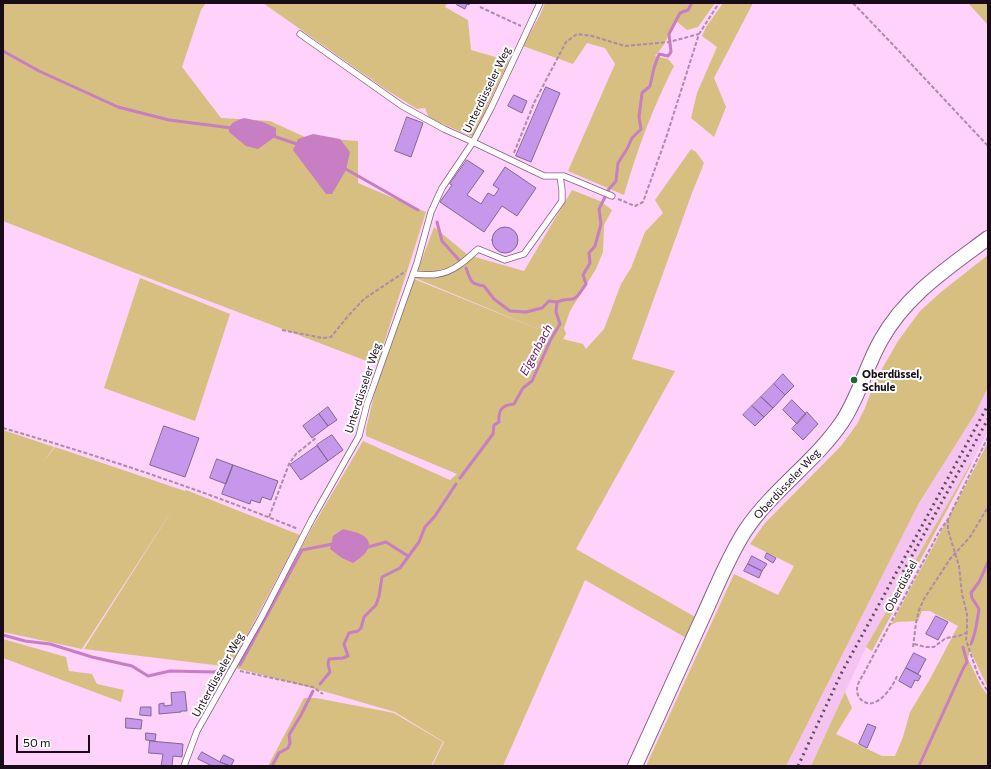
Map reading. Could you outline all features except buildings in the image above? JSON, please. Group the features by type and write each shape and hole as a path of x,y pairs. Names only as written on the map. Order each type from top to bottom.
{"street":[{"name":"Oberdüsseler Weg","path":"635,766 726,565 746,530 767,502 809,461 836,431 851,407 878,345 900,312 931,280 988,238"}],"lane":[{"name":"Unterdüsseler Weg","path":"184,766 197,731 261,618 305,532 359,436 367,404 413,274 431,212 442,188 473,142 491,108 540,3"},
{"path":"300,34 402,106 444,129 544,176 564,176 612,196"},
{"path":"413,274 437,275 449,271 469,258 478,249 505,260 524,254 562,200 560,176"}],"path":[{"path":"612,196 635,206 643,202 666,138 699,34 719,3"},
{"path":"853,3 900,51 988,146"},
{"path":"480,7 528,29"},
{"path":"511,160 534,103 566,42 577,34 592,36 625,46 669,42 699,34"},
{"path":"282,330 323,338 331,336 364,299 416,263"},
{"path":"3,428 132,468 240,506 305,532"},
{"path":"269,517 289,464 296,454 317,437"},
{"name":"Oberdüssel","path":"897,676 889,690 874,702 868,703 860,699 857,693 857,688 864,673 939,532 948,519 988,437"},
{"path":"967,632 959,636 946,638 934,647 913,645 916,623 921,605 955,553 970,537 988,507"},
{"path":"948,519 948,530 959,566 962,594 968,618 967,644 982,684 988,692"},
{"path":"232,669 313,687 323,694"}],"shaded area":[{"path":"3,3 206,3 201,10 182,67 221,118 270,121 305,137 358,141 358,183 426,212 377,365 3,221"},
{"path":"263,3 447,3 445,7 468,20 471,50 509,61 473,137 429,118 425,108 417,109 385,89"},
{"path":"545,3 715,3 698,27 687,30 676,21 663,46 655,56 668,59 674,66 646,129 624,195 568,171 615,64 605,48 587,43 573,64 523,46"},
{"path":"723,3 753,3 714,78 726,107 714,137 691,118 697,93 717,47 702,36 706,27"},
{"path":"968,3 988,3 988,25"},
{"path":"244,118 263,122 276,128 276,136 258,149 246,146 229,132 231,124"},
{"path":"313,134 340,139 350,152 346,170 332,194 326,194 293,150 298,139"},
{"path":"691,149 696,152 704,163 632,359 675,371 576,549 697,618 688,639 585,580 503,766 432,766 444,742 395,712 236,668 313,526 363,441 450,480 457,474 366,436 366,429 376,387 414,279 550,334 415,278 434,227 468,255 524,271 572,190 600,201 612,210 604,225 603,252 596,269 570,311 564,328 566,334 563,339 583,344 586,349 604,329 621,284 631,268 645,232 663,213 655,200"},
{"path":"988,255 988,387 975,414 919,503 786,766 646,766 734,574 778,595 794,566 750,544 765,523 841,446 857,424 865,408 875,381 898,341 920,311 941,292"},
{"path":"140,278 230,314 195,421 104,388"},
{"path":"988,387 988,431 964,477 866,647 811,766 786,766 919,503 975,414"},
{"path":"3,430 54,447 43,462 55,447 185,491 186,490 300,535 230,667 84,649 176,504 82,649 3,632"},
{"path":"988,442 988,688 970,650 968,659 981,686 988,696 988,766 811,766 845,692 852,708 836,734 882,756 895,756 903,737 910,712 930,679 958,626 930,611 922,611 918,621 897,622 891,625"},
{"path":"972,463 872,651 866,647"},
{"path":"343,529 362,535 368,540 368,548 360,558 353,563 342,558 330,549 333,536"},
{"path":"3,639 66,657 69,671 92,674 97,684 124,690 121,702 3,658"},
{"path":"304,698 316,698 394,713 443,742 431,766 268,766"}],"waterway":[{"name":"Eigenbach","path":"460,478 493,434 494,425 499,422 499,414 502,408 507,405 514,404 523,388 532,381 551,339 560,324 556,312 557,302 575,298 579,295 586,284 583,275 590,263 589,253 595,246 601,224 599,209 609,189 616,181 618,163 632,138 641,129 639,117 642,93 650,86 659,54 668,56 671,52 669,34 680,13 688,10 692,3"},
{"path":"3,51 39,71 118,107 169,120 232,128"},
{"path":"273,136 300,145"},
{"path":"344,168 418,210"},
{"path":"437,222 442,241 459,260"},
{"path":"466,268 473,283 484,286 494,299 510,311 526,312 542,308 549,301 557,302"},
{"name":"Eigenbach","path":"320,684 330,672 328,664 329,659 348,656 344,644 349,633 358,631 361,628 364,617 376,605 382,577 400,568 419,542 425,527 435,516 456,484"},
{"path":"365,547 386,542 408,556"},
{"path":"240,665 302,550 333,544"},
{"path":"971,644 979,609 972,598 971,593 979,582 988,562"},
{"path":"3,635 25,641 50,644 92,657 132,666 148,676 170,671 214,672 229,668"},
{"path":"919,766 967,662 963,647"},
{"name":"Eigenbach","path":"272,766 279,753 288,748 290,743 289,735 313,691"}],"railway":[{"path":"798,766 842,672 988,405"},
{"path":"903,572 988,419"}],"place":[{"name":"Oberdüssel, Schule","path":"854,380"}]}
